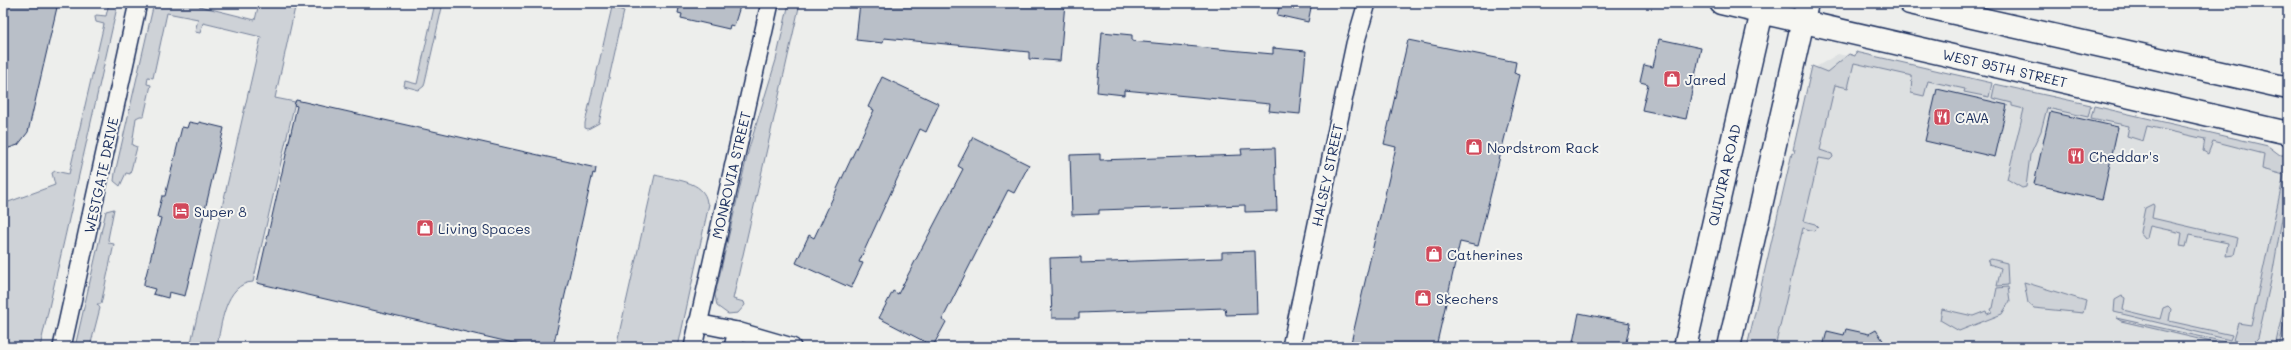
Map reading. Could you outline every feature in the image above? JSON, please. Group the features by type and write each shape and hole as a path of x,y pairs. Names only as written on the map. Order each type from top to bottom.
{"main road":[{"name":"WEST 95TH STREET","path":"1722,3 1805,12 2288,133"},
{"path":"1910,3 2288,88"},
{"name":"QUIVIRA ROAD","path":"1685,347 1763,8"},
{"path":"1730,347 1805,12"}],"street":[{"name":"WESTGATE DRIVE","path":"62,347 138,3"},
{"name":"MONROVIA STREET","path":"693,347 697,323 770,3"},
{"name":"HALSEY STREET","path":"1291,347 1355,44 1367,3"},
{"path":"697,323 735,339 792,347"}],"shaded area":[{"path":"109,3 118,3 40,347 3,347 3,204 55,185 52,173 55,171 69,174 104,24 96,22 95,17 96,15 106,16"},
{"path":"154,3 200,3 199,6 255,20 259,3 296,3 275,98 295,102 253,282 244,284 230,297 220,328 217,347 190,347 261,37 203,23 200,33 195,32 198,19 167,13 153,78 148,77 147,84 151,85 144,116 136,118 132,145 137,147 130,174 126,173 120,186 114,181 115,173"},
{"path":"435,3 443,3 424,86 419,90 404,86 405,81 417,84"},
{"path":"789,3 800,3 733,299 744,302 745,305 738,313 728,314 717,306 715,295 749,148 776,60"},
{"path":"612,7 624,11 599,123 588,129 585,128 585,123"},
{"path":"1856,52 1992,83 1989,97 1964,92 1965,89 1928,81 1924,96 1911,93 1912,76 1854,63 1848,88 1835,85 1820,150 1832,154 1833,157 1830,160 1819,158 1804,221 1815,224 1818,227 1814,231 1803,228 1775,347 1747,347 1792,153 1794,154 1795,150 1793,150 1812,66 1827,72 1849,54 1855,56"},
{"path":"1838,54 2288,156 2288,347 1753,347 1816,67"},
{"path":"1995,84 2091,105 2088,117 2047,108 2041,131 2030,155 2026,187 2022,188 2007,179 2024,109 2012,106 2012,103 1992,98"},
{"path":"2094,106 2268,146 2280,155 2288,155 2288,184 2272,276 2258,338 2251,345 2245,347 2245,343 2233,340 2238,323 2251,325 2284,175 2262,169 2264,154 2213,141 2208,154 2203,151 2205,139 2147,126 2143,141 2127,136 2129,126 2091,118"},
{"path":"655,175 694,185 705,195 707,203 709,204 678,347 616,347"},
{"path":"2153,204 2152,218 2238,238 2234,255 2226,256 2228,243 2189,235 2186,247 2180,246 2182,233 2150,226 2147,238 2145,238 2140,232 2145,208"},
{"path":"114,209 108,239 109,243 114,244 101,304 97,304 100,308 90,347 75,347 106,211"},
{"path":"1991,259 2007,263 2008,285 1997,286 2001,268 1989,264 1988,261"},
{"path":"2024,282 2086,301 2083,313 2034,308 2028,303"},
{"path":"2008,287 2010,301 2002,314 1959,331 1940,320 1942,309 1973,316 1986,311 1987,314 1992,312 1991,309 1993,308 1997,288"},
{"path":"2288,287 2288,305 2279,347 2275,347"},
{"path":"2122,296 2125,298 2123,310 2160,319 2163,308 2168,306 2171,309 2169,321 2232,335 2230,340 2114,312 2115,300"},
{"path":"2116,318 2230,343 2229,346 2121,321"}],"building":[{"path":"3,3 58,3 28,132 18,145 3,150"},
{"path":"680,3 741,3 734,26 730,25 729,29 681,18 682,14 678,13"},
{"path":"860,3 1065,3 1060,61 1029,59 1029,52 884,38 883,43 856,40"},
{"path":"1257,3 1312,3 1308,22 1277,15 1279,8"},
{"path":"1102,32 1132,35 1132,41 1273,54 1273,48 1306,51 1300,114 1269,111 1270,104 1124,90 1124,95 1097,92"},
{"path":"1659,39 1701,48 1686,119 1642,110 1648,84 1640,82 1644,65 1653,67"},
{"path":"1408,40 1516,62 1514,73 1520,75 1478,246 1460,242 1436,347 1350,347 1396,147 1384,144"},
{"path":"882,77 939,104 926,132 920,129 859,262 863,263 851,288 796,263 809,235 814,238 874,110 868,107"},
{"path":"1937,89 2007,105 1995,157 1925,141"},
{"name":"Living Spaces","path":"296,100 596,168 595,174 593,173 553,347 530,347 257,283 297,106 294,105"},
{"name":"Cheddar's","path":"2050,112 2118,127 2102,200 2034,184"},
{"name":"Super 8","path":"189,122 199,124 199,122 224,128 185,296 169,292 168,298 153,294 155,289 144,286 144,283 161,218 157,217 162,196 165,196 182,127 187,128"},
{"path":"973,137 1029,165 1014,193 1008,190 942,320 946,322 933,346 879,318 893,291 898,294 963,169 958,166"},
{"path":"1275,148 1277,211 1245,212 1245,205 1099,210 1099,214 1072,215 1070,155 1100,154 1100,160 1242,155 1241,149"},
{"path":"1255,251 1257,314 1226,315 1225,308 1079,313 1079,318 1052,318 1050,258 1081,257 1081,263 1222,258 1222,252"},
{"path":"1579,313 1630,323 1625,347 1593,347 1573,342"},
{"path":"1846,329 1869,334 1876,330 1886,345 1883,347 1823,347 1827,331 1844,335"}],"place":[{"name":"Jared","path":"1672,79"},
{"name":"CAVA","path":"1942,117"},
{"name":"Nordstrom Rack","path":"1474,147"},
{"name":"Cheddar's","path":"2076,156"},
{"name":"Super 8","path":"181,211"},
{"name":"Living Spaces","path":"425,228"},
{"name":"Catherines","path":"1434,254"},
{"name":"Skechers","path":"1423,298"}]}
